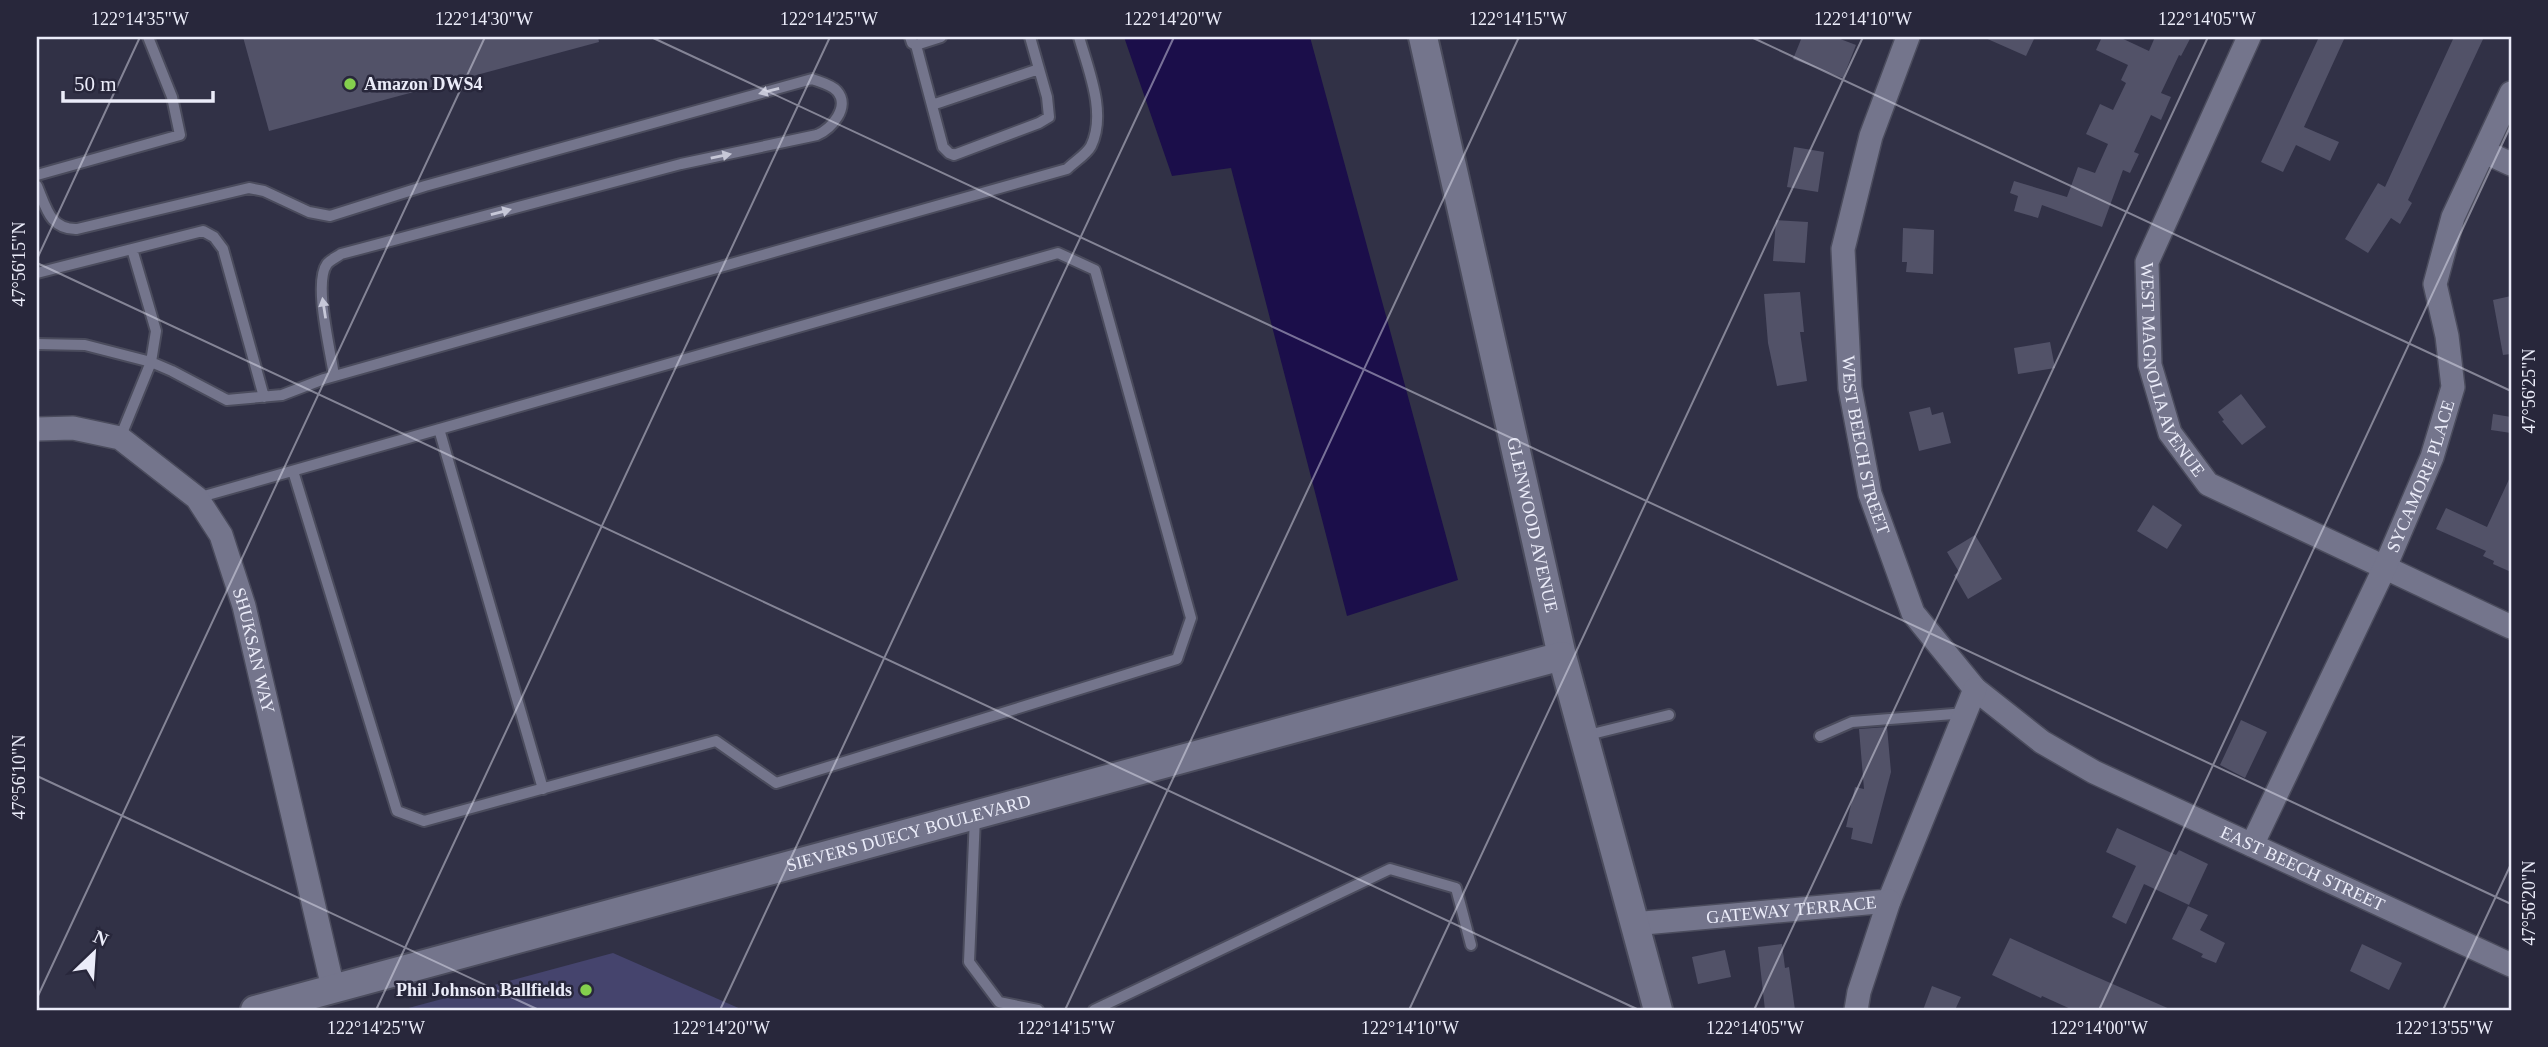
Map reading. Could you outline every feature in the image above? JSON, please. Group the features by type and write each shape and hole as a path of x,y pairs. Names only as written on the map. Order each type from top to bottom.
{"street":[{"name":"GLENWOOD AVENUE","path":"1423,37 1562,656 1658,1010"},
{"name":"WEST BEECH STREET","path":"1908,37 1871,136 1843,249 1850,388 1870,494 1913,613 1975,689 2042,742 2094,772"},
{"name":"WEST MAGNOLIA AVENUE","path":"2249,37 2147,262 2150,365 2170,433 2208,484 2511,627"},
{"name":"SYCAMORE PLACE","path":"2252,845 2385,567 2432,457 2453,387 2447,337 2435,285 2453,217 2511,93"},
{"path":"2485,152 2511,164"},
{"name":"SHUKSAN WAY","path":"37,429 73,428 120,438 197,498 221,535 244,606 333,988"},
{"name":"SIEVERS DUECY BOULEVARD","path":"255,1010 1562,656"},
{"name":"GATEWAY TERRACE","path":"1633,924 1889,901 1975,689"},
{"name":"EAST BEECH STREET","path":"2094,772 2511,965"},
{"path":"1856,1010 1859,992 1889,901"}],"lane":[{"path":"37,175 180,135 172,97 148,37"},
{"path":"941,37 913,41 943,147 954,155 1049,117 1030,37"},
{"path":"37,344 85,345 151,362 227,400 282,396 334,376 1067,169 1091,147 1097,122 1096,103 1079,37"},
{"path":"932,105 1039,69"},
{"path":"37,186 53,221 65,230 249,188 264,191 309,212 330,216 425,186 812,79 836,89 840,95 842,105 838,116 829,130 817,135 681,164 341,254 327,264 322,277 334,376"},
{"path":"37,273 203,231 214,237 223,249 264,397"},
{"path":"120,438 151,362 156,331 132,249"},
{"path":"197,498 1058,253 1095,270 1191,618 1177,659 776,783 716,741 424,821 397,811 293,471"},
{"path":"439,429 543,789"},
{"path":"1820,736 1852,722 1966,713"},
{"path":"1583,736 1669,715"},
{"path":"975,816 969,962 999,1002 1038,1010"},
{"path":"1094,1010 1390,869 1456,888 1471,945"}],"shaded area":[{"path":"1124,37 1310,37 1458,580 1347,616 1231,168 1172,176"},
{"name":"Phil Johnson Ballfields","path":"613,953 743,1010 401,1010"}],"building":[{"name":"Amazon DWS4","path":"243,37 598,37 599,42 269,131"},
{"path":"1802,37 1835,37 1856,45 1843,78 1793,59"},
{"path":"1983,37 2035,37 2026,56"},
{"path":"2102,37 2119,37 2149,51 2155,37 2191,37 2161,93 2171,97 2161,120 2151,115 2134,152 2139,154 2130,173 2123,170 2102,227 2042,205 2038,218 2014,211 2018,196 2010,193 2014,181 2067,197 2078,167 2095,173 2108,144 2086,134 2100,104 2113,110 2126,83 2121,80 2128,65 2096,50"},
{"path":"2319,37 2345,37 2304,127 2339,142 2330,161 2296,145 2283,172 2261,162"},
{"path":"2454,37 2484,37 2408,200 2412,203 2400,224 2391,218 2368,253 2345,239 2378,183 2385,187"},
{"path":"1794,147 1824,152 1818,192 1787,187"},
{"path":"1776,220 1808,222 1805,263 1773,261"},
{"path":"1903,228 1934,230 1933,274 1906,272 1907,262 1902,262"},
{"path":"1800,292 1804,332 1800,332 1807,381 1777,386 1768,343 1764,294"},
{"path":"2511,296 2511,354 2503,355 2493,300"},
{"path":"2050,342 2055,368 2018,374 2014,348"},
{"path":"2241,394 2266,427 2242,445 2218,412"},
{"path":"1930,407 1932,415 1943,412 1951,443 1919,451 1909,412"},
{"path":"2493,414 2511,417 2511,433 2491,430"},
{"path":"2511,475 2511,572 2483,556 2486,551 2436,529 2446,508 2487,527"},
{"path":"2153,505 2182,525 2167,549 2137,531"},
{"path":"1975,535 2002,579 1968,599 1954,575 1959,572 1947,552"},
{"path":"2241,720 2267,732 2245,778 2220,765"},
{"path":"1887,727 1891,772 1872,844 1851,839 1853,828 1846,827 1855,787 1864,789 1859,729"},
{"path":"2117,828 2176,855 2179,850 2208,864 2189,905 2144,884 2126,924 2112,917 2136,866 2106,852"},
{"path":"2188,906 2208,915 2200,930 2225,943 2216,963 2172,939"},
{"path":"2010,938 2172,1010 2073,1010 2042,996 2041,998 1992,975"},
{"path":"1782,944 1785,968 1789,967 1795,1010 1765,1010 1758,947"},
{"path":"2362,944 2402,963 2389,990 2350,971"},
{"path":"1725,950 1731,977 1698,984 1692,957"},
{"path":"1932,986 1961,997 1955,1010 1923,1010"}],"place":[{"name":"Amazon DWS4","path":"350,84"},
{"name":"Phil Johnson Ballfields","path":"586,990"}]}
